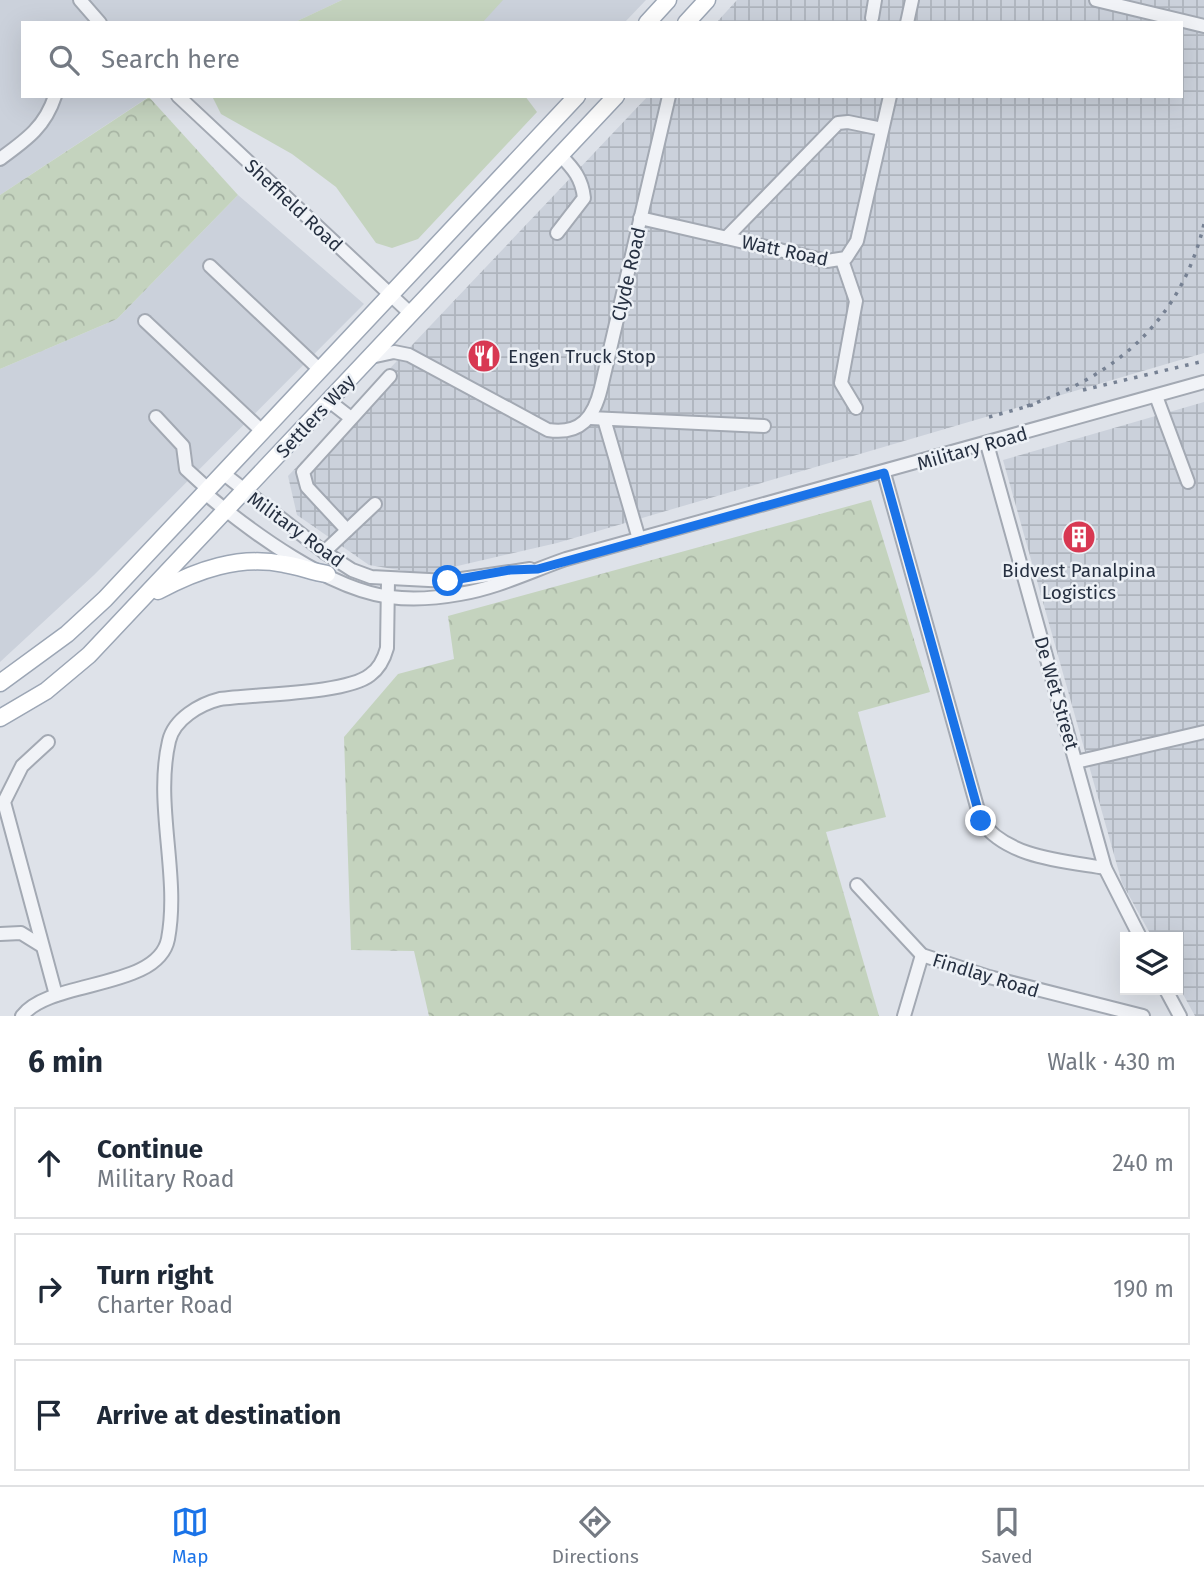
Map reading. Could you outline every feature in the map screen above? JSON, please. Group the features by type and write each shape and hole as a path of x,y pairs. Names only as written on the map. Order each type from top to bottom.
{"main road":[{"path":"649,21 668,0"},
{"path":"688,21 707,0"},
{"name":"Settlers Way","path":"0,683 66,634 105,599 575,98"},
{"name":"Settlers Way","path":"0,718 57,682 89,655 614,98"},
{"path":"144,599 198,570 226,564 284,564 327,574"}],"street":[{"path":"80,0 98,21"},
{"path":"872,18 875,0"},
{"path":"907,21 912,0"},
{"path":"1096,0 1140,5 1204,26"},
{"path":"0,159 36,133 47,118 54,98"},
{"name":"Sheffield Road","path":"180,98 410,313"},
{"name":"Clyde Road","path":"590,418 601,388 669,98"},
{"name":"Watt Road","path":"640,218 827,261 842,260 850,255 857,241 890,98"},
{"path":"726,238 838,123 848,122 882,130"},
{"path":"557,233 584,198 583,186 575,170 560,155"},
{"path":"842,260 856,301 841,383 856,408"},
{"path":"210,266 320,370"},
{"path":"145,321 263,432"},
{"path":"372,356 394,352 409,355 548,430 579,427 590,418 764,426"},
{"path":"347,530 307,487 303,472 390,376"},
{"name":"Military Road","path":"156,417 183,446 186,469 226,511 288,554 357,588 389,597 461,594 639,539 1204,382"},
{"path":"1156,396 1188,482"},
{"path":"329,401 351,418"},
{"path":"604,419 639,539"},
{"name":"De Wet Street","path":"986,444 1105,868 1137,932"},
{"path":"884,473 981,821 996,838 1007,845 1060,861 1105,868"},
{"name":"Military Road","path":"224,474 324,552 352,570 388,580 448,581 510,570 538,569"},
{"path":"324,552 375,504"},
{"path":"22,1016 39,1000 135,973 156,958 168,941 170,900 166,781 169,740 177,726 205,703 258,694 328,688 358,682 370,675 384,659 387,648 388,580"},
{"path":"1076,762 1204,732"},
{"path":"48,742 22,766 4,802 56,996"},
{"name":"Findlay Road","path":"857,885 922,955 989,977 1143,1016"},
{"path":"0,934 20,933 42,946"},
{"path":"904,1016 922,955"},
{"path":"1169,995 1180,1016"}],"shaded area":[{"path":"0,0 342,0 297,21 21,21 21,98 147,98 0,195"},
{"path":"443,0 646,0 626,21 467,21"},
{"path":"737,0 1204,0 1204,353 557,543 423,574 369,565 297,515 288,476 646,98 1183,98 1183,21 718,21"},
{"path":"238,195 364,304 94,575 0,662 0,369 117,319"},
{"path":"1204,402 1204,1016 1195,1016 1183,994 1183,932 1149,932 1122,883 1003,460"}],"green space":[{"path":"342,0 503,0 484,21 297,21"},
{"path":"150,98 238,195 117,319 0,369 0,195"},
{"path":"213,98 526,98 537,112 418,239 392,248 376,243 336,187 292,154 221,114"},
{"path":"871,500 930,692 858,712 886,817 826,832 879,1016 429,1016 414,951 351,950 344,737 398,674 454,659 448,616"}],"railway":[{"path":"1027,406 1089,378 1141,339 1162,316 1179,289 1204,224"},
{"path":"1083,390 1204,361"},
{"path":"989,417 1036,404"}],"place":[{"name":"Engen Truck Stop","path":"484,356"},
{"name":"Bidvest Panalpina Logistics","path":"1079,537"}],"route":[{"path":"448,581 510,570 538,569 566,559 884,473 976,811 981,821"}]}
